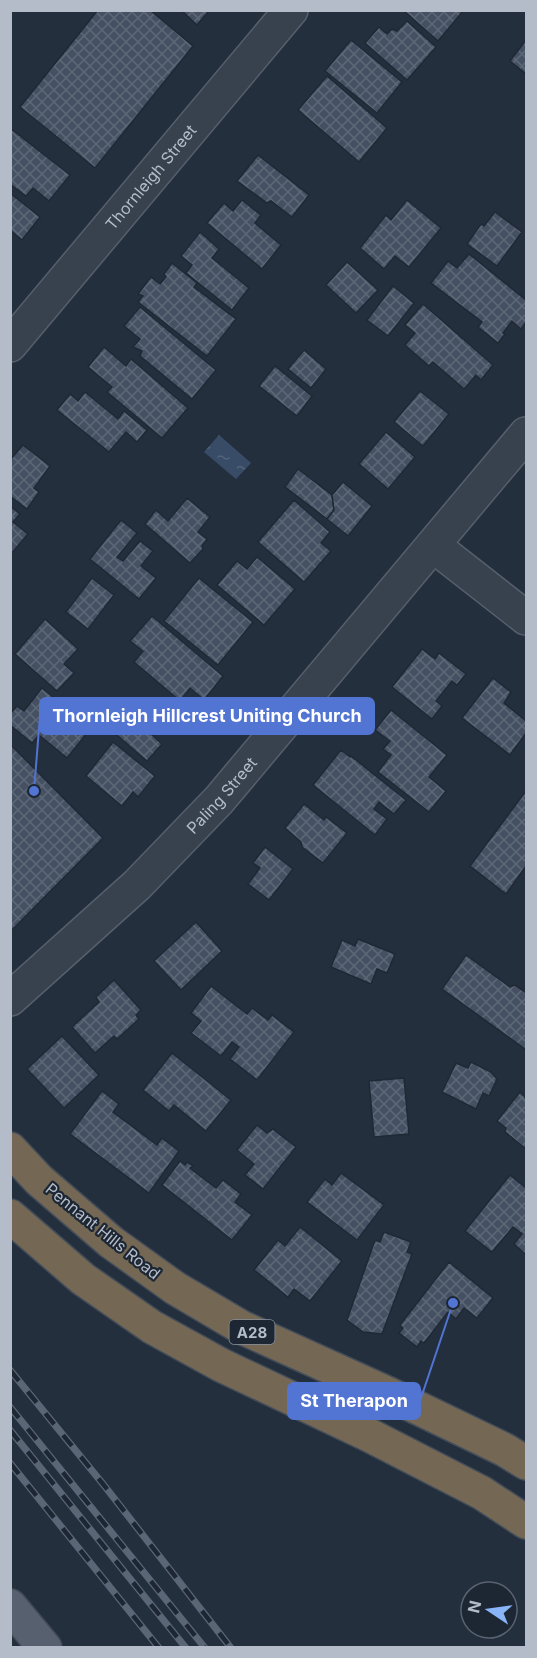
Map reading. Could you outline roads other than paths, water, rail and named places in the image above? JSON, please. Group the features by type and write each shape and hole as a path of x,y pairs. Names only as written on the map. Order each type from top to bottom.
{"highway":[{"name":"Pennant Hills Road","path":"10,1149 39,1180 111,1242 175,1288 241,1327 389,1394 505,1450 526,1463"},
{"name":"A28","path":"10,1216 83,1279 152,1326 221,1365 369,1435 482,1493 526,1522"}],"main road":[{"path":"10,1606 45,1647"}],"street":[{"name":"Thornleigh Street","path":"10,345 291,10"},
{"name":"Paling Street","path":"10,999 137,885 219,800 526,434"},
{"path":"434,546 526,618"}],"water":[{"path":"219,435 251,463 236,479 204,452"}],"railway":[{"path":"10,1370 103,1484 231,1648"},
{"path":"10,1407 205,1648"},
{"path":"10,1430 186,1648"},
{"path":"10,1463 159,1648"}],"place":[{"name":"Thornleigh Hillcrest Uniting Church","path":"34,791"},
{"name":"St Therapon","path":"453,1303"}]}
